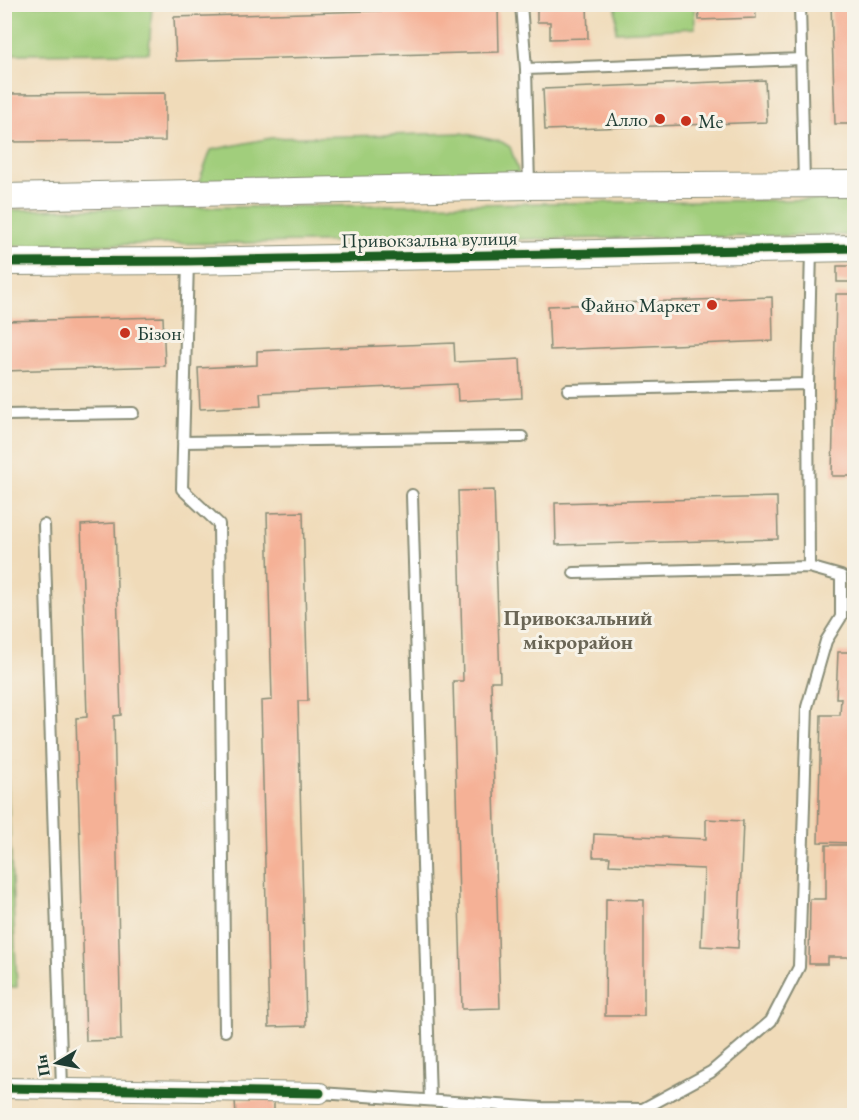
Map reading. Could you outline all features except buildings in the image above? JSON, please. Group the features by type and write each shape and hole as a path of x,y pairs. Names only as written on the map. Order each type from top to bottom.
{"street":[{"path":"4,197 529,186 855,184"},
{"name":"Привокзальна вулиця","path":"4,262 188,261 855,248"},
{"path":"4,1088 320,1093"}],"lane":[{"path":"521,4 526,69 529,186"},
{"path":"800,4 804,183"},
{"path":"526,69 802,60"},
{"path":"809,567 808,384 811,249"},
{"path":"188,261 182,489 219,524 225,1031"},
{"path":"568,390 808,384"},
{"path":"4,415 133,412"},
{"path":"183,442 522,436"},
{"path":"412,495 430,1100"},
{"path":"44,525 62,1088"},
{"path":"320,1093 542,1108 643,1109 711,1072 771,1021 799,967 807,707 826,640 842,617 841,576 809,567 574,573"}],"green space":[{"path":"4,5 152,5 149,53 5,54"},
{"path":"616,5 694,5 695,28 616,32"},
{"path":"462,133 502,142 510,147 519,173 198,185 211,150 271,138"},
{"path":"854,199 854,235 5,246 5,210"},
{"path":"5,732 17,987 4,987"}],"cycle path":[{"path":"4,262 188,261 854,248"},
{"path":"4,1088 320,1093"}],"place":[{"name":"Алло","path":"660,119"},
{"name":"Me","path":"686,121"},
{"name":"Файно Маркет","path":"712,305"},
{"name":"Бізон","path":"125,333"}],"district":[{"name":"Привокзальний мікрорайон","path":"578,630"}]}
